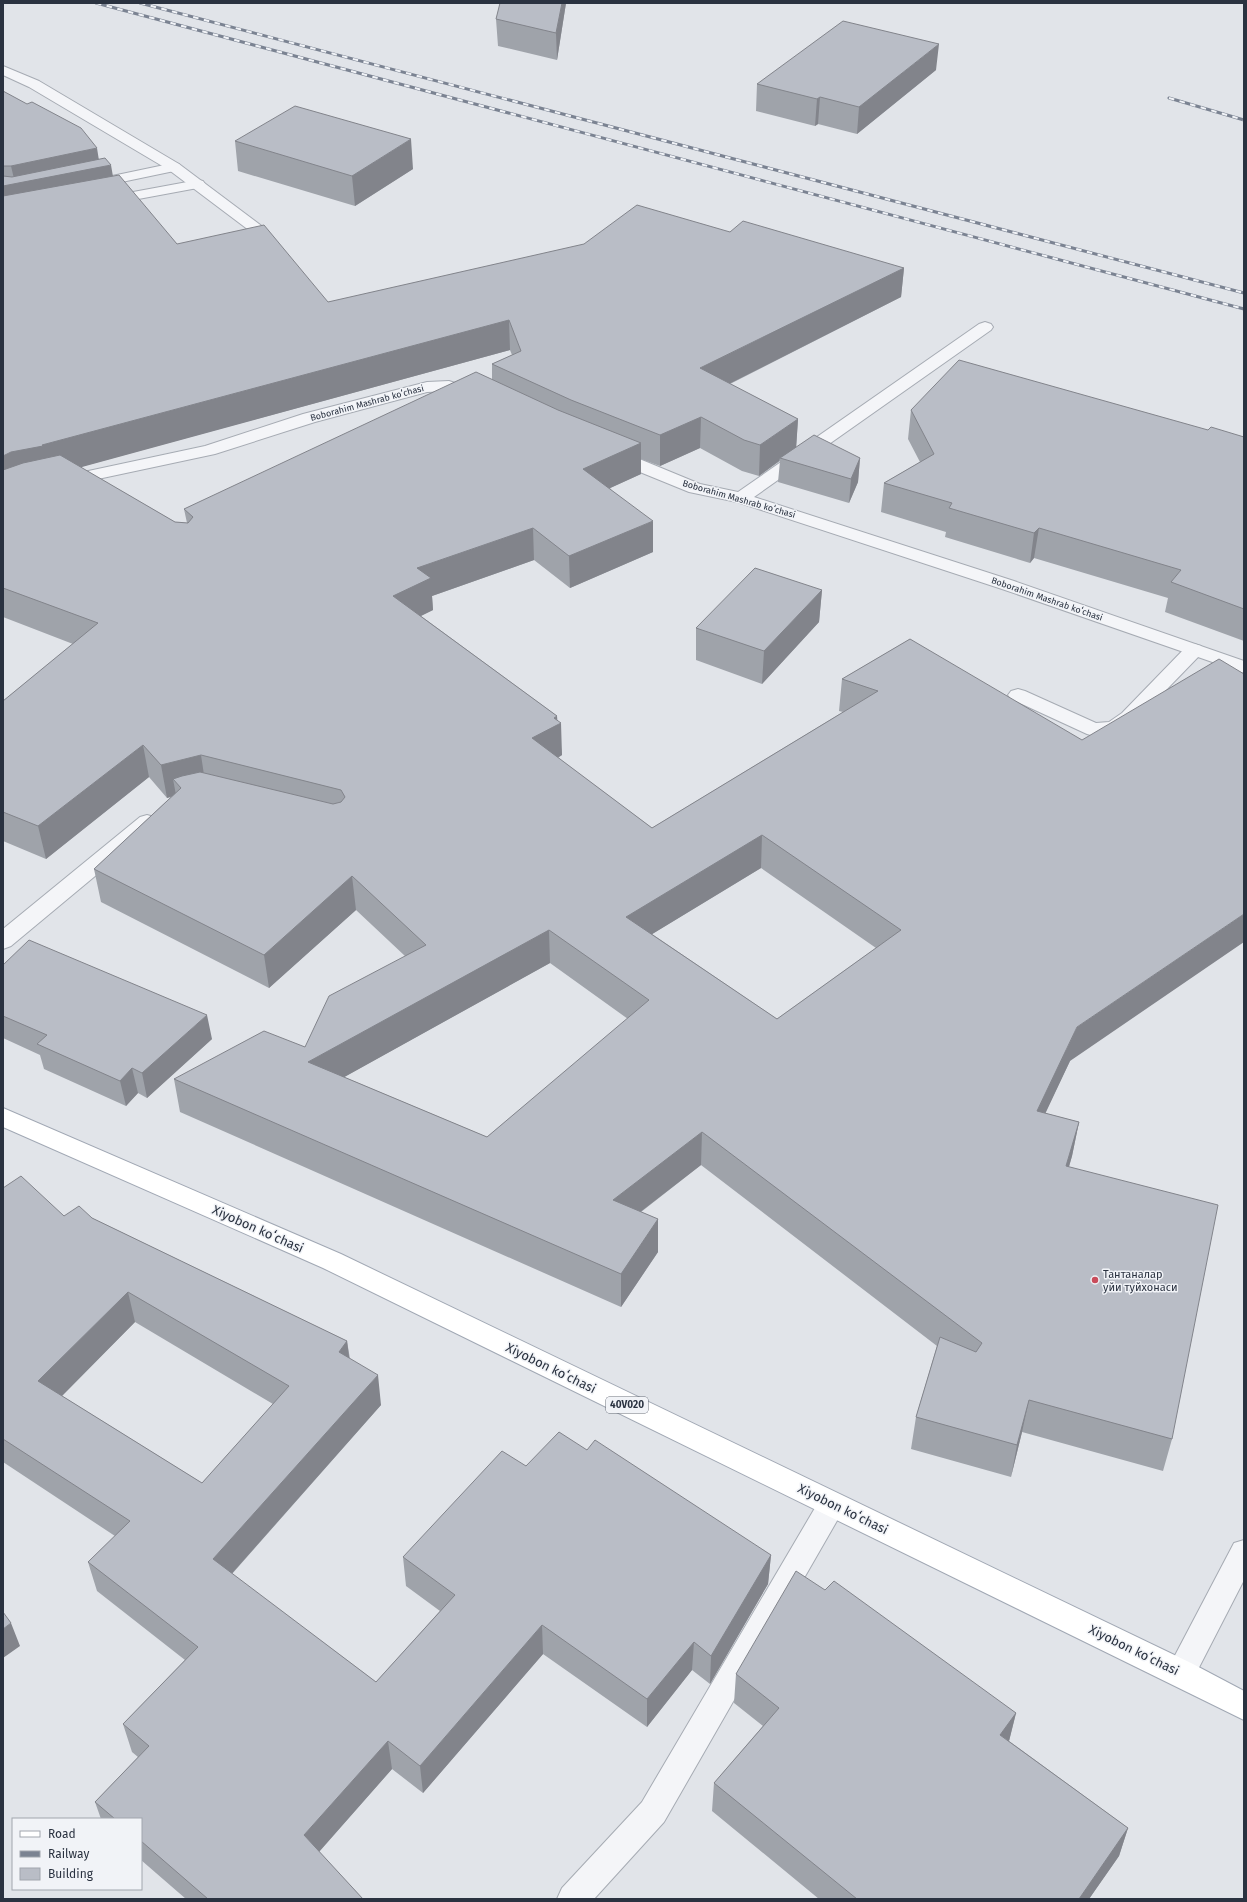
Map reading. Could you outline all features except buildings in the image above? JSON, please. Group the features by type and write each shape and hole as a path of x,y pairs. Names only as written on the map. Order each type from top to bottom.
{"main road":[{"name":"Xiyobon koʻchasi","path":"3,1117 332,1261 1181,1673 1244,1706"}],"street":[{"path":"3,70 34,84 174,167 258,230 254,239 242,245 228,248"},
{"path":"77,187 174,167"},
{"path":"89,205 198,184"},
{"path":"741,498 985,327"},
{"name":"Boborahim Mashrab koʻchasi","path":"47,485 209,450 309,418 427,387 449,386 475,394 489,401"},
{"name":"Boborahim Mashrab koʻchasi","path":"601,450 695,488 741,498 1001,582 1244,667"},
{"path":"85,478 104,491"},
{"path":"1018,695 1094,730 1115,727 1129,717 1194,650"},
{"path":"3,941 162,809"},
{"path":"573,1899 653,1812 832,1504"},
{"path":"1181,1673 1244,1552"}],"railway":[{"path":"96,3 1244,309"},
{"path":"140,3 1244,293"},
{"path":"1169,98 1244,120"}],"place":[{"name":"Тантаналар уйи туйхонаси","path":"1095,1280"}]}
